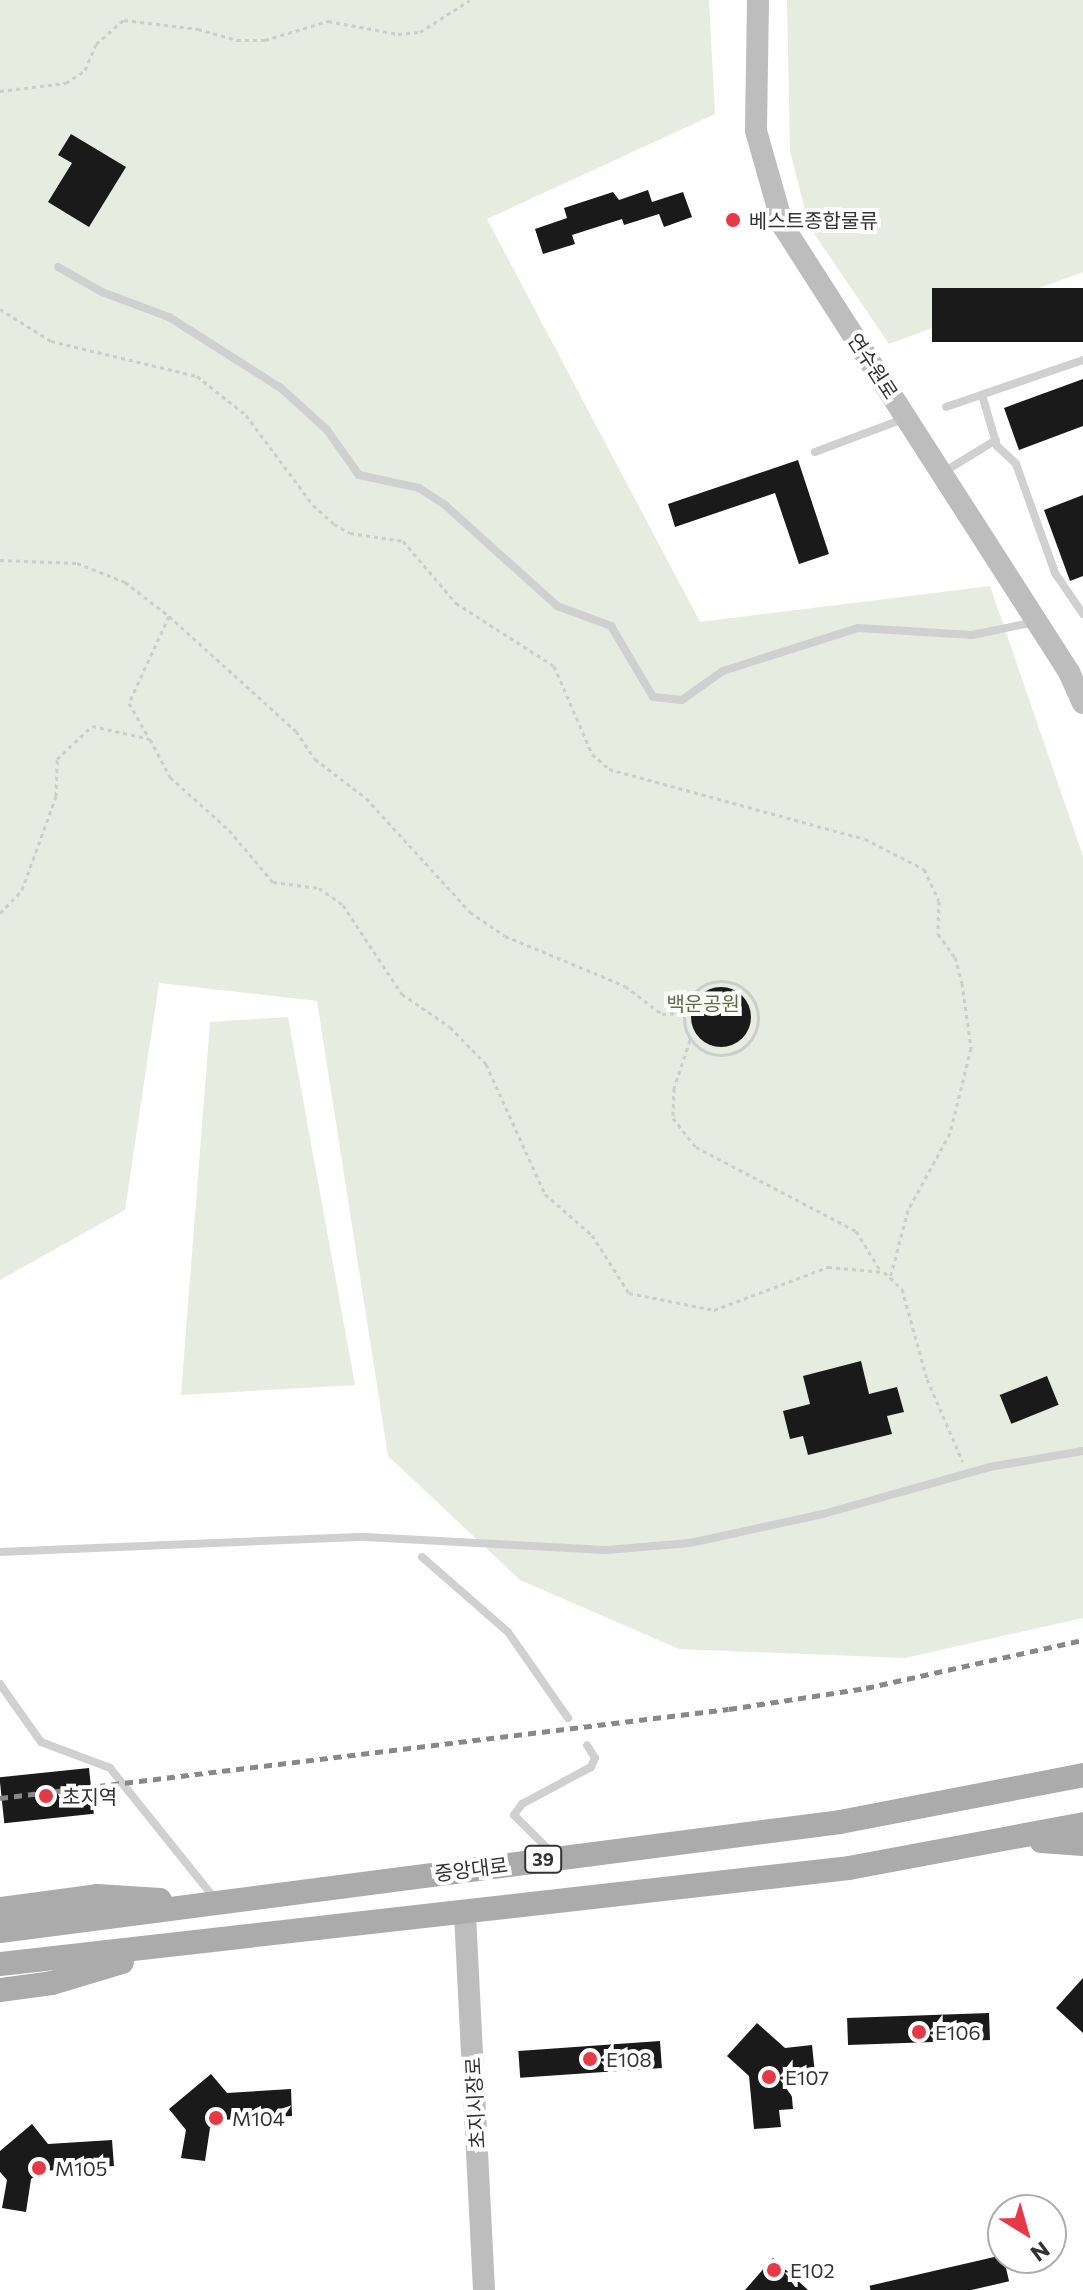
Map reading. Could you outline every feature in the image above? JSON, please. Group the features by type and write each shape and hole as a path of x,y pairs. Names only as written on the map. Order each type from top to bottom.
{"main road":[{"name":"중앙대로","path":"0,1931 840,1822 1083,1775"},
{"name":"39","path":"0,1964 465,1915 849,1868 1083,1824"},
{"path":"1006,1839 1083,1844"},
{"path":"0,1909 97,1896 218,1903"},
{"path":"0,1990 52,1983 175,1946"}],"street":[{"name":"연수원로","path":"758,0 756,131 783,226 1036,622 1083,703"},
{"name":"초지시장로","path":"465,1915 484,2290"}],"lane":[{"path":"58,267 102,292 169,317 281,388 327,430 359,475 419,488 445,505 557,606 611,626 653,697 682,700 723,671 858,628 972,635 1036,622"},
{"path":"946,407 1083,360"},
{"path":"982,395 996,440 1016,464 1055,573 1083,614"},
{"path":"815,452 907,418"},
{"path":"941,473 996,440"},
{"path":"0,1552 365,1537 606,1550 690,1543 823,1514 968,1473 1083,1451"},
{"path":"422,1557 508,1632 568,1718"},
{"path":"0,1684 41,1742 110,1768 218,1903"},
{"path":"557,1858 514,1815 522,1804 591,1767 595,1758 587,1745"}],"path":[{"path":"0,91 66,83 85,70 96,44 124,20 198,29 237,40 265,40 328,21 398,34 420,32 470,0"},
{"path":"0,309 51,341 197,376 246,415 313,505 334,524 350,533 403,541 456,603 554,666 592,754 609,769 865,839 924,869 939,901 938,934 955,957 962,983 971,1048 950,1133 908,1210 890,1278"},
{"path":"0,560 77,563 125,582 169,616 296,731 315,759 366,798 470,912 505,936 625,986 662,1014 683,1013"},
{"path":"169,616 129,703 170,777 229,830 273,882 319,888 343,905 402,994 450,1027 486,1064 545,1194 592,1235 629,1293 714,1310 828,1267 881,1271"},
{"path":"0,913 22,890 56,796 57,759 92,726 150,739"},
{"path":"690,1040 711,1054 736,1052 754,1035 757,1010 745,989 721,980 697,989 683,1013 690,1040 674,1088 673,1118 696,1147 856,1231 881,1271 902,1289 927,1379 968,1473"}],"green space":[{"name":"백운공원","path":"0,0 709,0 715,114 487,219 700,622 990,586 1083,856 1083,1618 905,1658 679,1649 520,1580 388,1456 317,1001 159,983 125,1210 0,1280"},
{"path":"787,0 1083,0 1083,272 889,344 809,226 790,151"},
{"path":"288,1017 355,1385 181,1395 210,1022"}],"building":[{"path":"71,134 126,167 89,227 48,202 72,163 58,155"},
{"path":"648,190 652,202 683,192 692,217 664,227 659,214 624,225 622,219 572,235 575,244 543,254 535,229 567,218 564,208 613,192 619,200"},
{"path":"932,288 1083,288 1083,342 932,342"},
{"path":"1083,379 1083,426 1019,450 1004,408"},
{"path":"798,460 829,554 799,564 775,493 675,527 668,504"},
{"path":"1083,495 1083,576 1070,581 1044,510"},
{"path":"721,987 733,989 742,996 749,1005 749,1029 742,1038 733,1045 721,1047 709,1045 700,1038 693,1029 691,1017 693,1005 700,996 709,989"},
{"path":"861,1361 869,1394 897,1387 904,1412 887,1416 892,1434 808,1455 803,1436 790,1439 783,1411 810,1404 803,1376"},
{"path":"1047,1376 1059,1405 1011,1424 1000,1395"},
{"name":"초지역","path":"89,1768 94,1814 4,1823 0,1777"},
{"path":"1083,1978 1083,2033 1056,2008"},
{"name":"E106","path":"989,2013 990,2040 848,2045 847,2018"},
{"name":"E107","path":"757,2023 785,2048 812,2045 815,2074 790,2076 793,2109 779,2110 781,2127 754,2129 749,2076 727,2056"},
{"name":"E108","path":"660,2041 662,2068 520,2078 518,2051"},
{"name":"M104","path":"211,2074 227,2093 291,2089 292,2116 221,2120 210,2128 205,2161 181,2158 186,2130 169,2109"},
{"name":"M105","path":"32,2124 48,2144 112,2140 114,2166 42,2171 31,2179 26,2212 2,2208 7,2180 0,2172 0,2151"},
{"name":"E102","path":"773,2258 808,2290 745,2290"},
{"path":"987,2259 987,2274 1007,2274 1009,2281 971,2290 870,2290 870,2286"}],"railway":[{"path":"0,1798 729,1709 866,1688 1083,1640"}],"place":[{"name":"베스트종합물류","path":"733,220"},
{"name":"초지역","path":"46,1796"},
{"name":"E106","path":"919,2032"},
{"name":"E108","path":"590,2059"},
{"name":"E107","path":"769,2077"},
{"name":"M104","path":"216,2118"},
{"name":"M105","path":"39,2168"},
{"name":"E102","path":"774,2270"}]}
